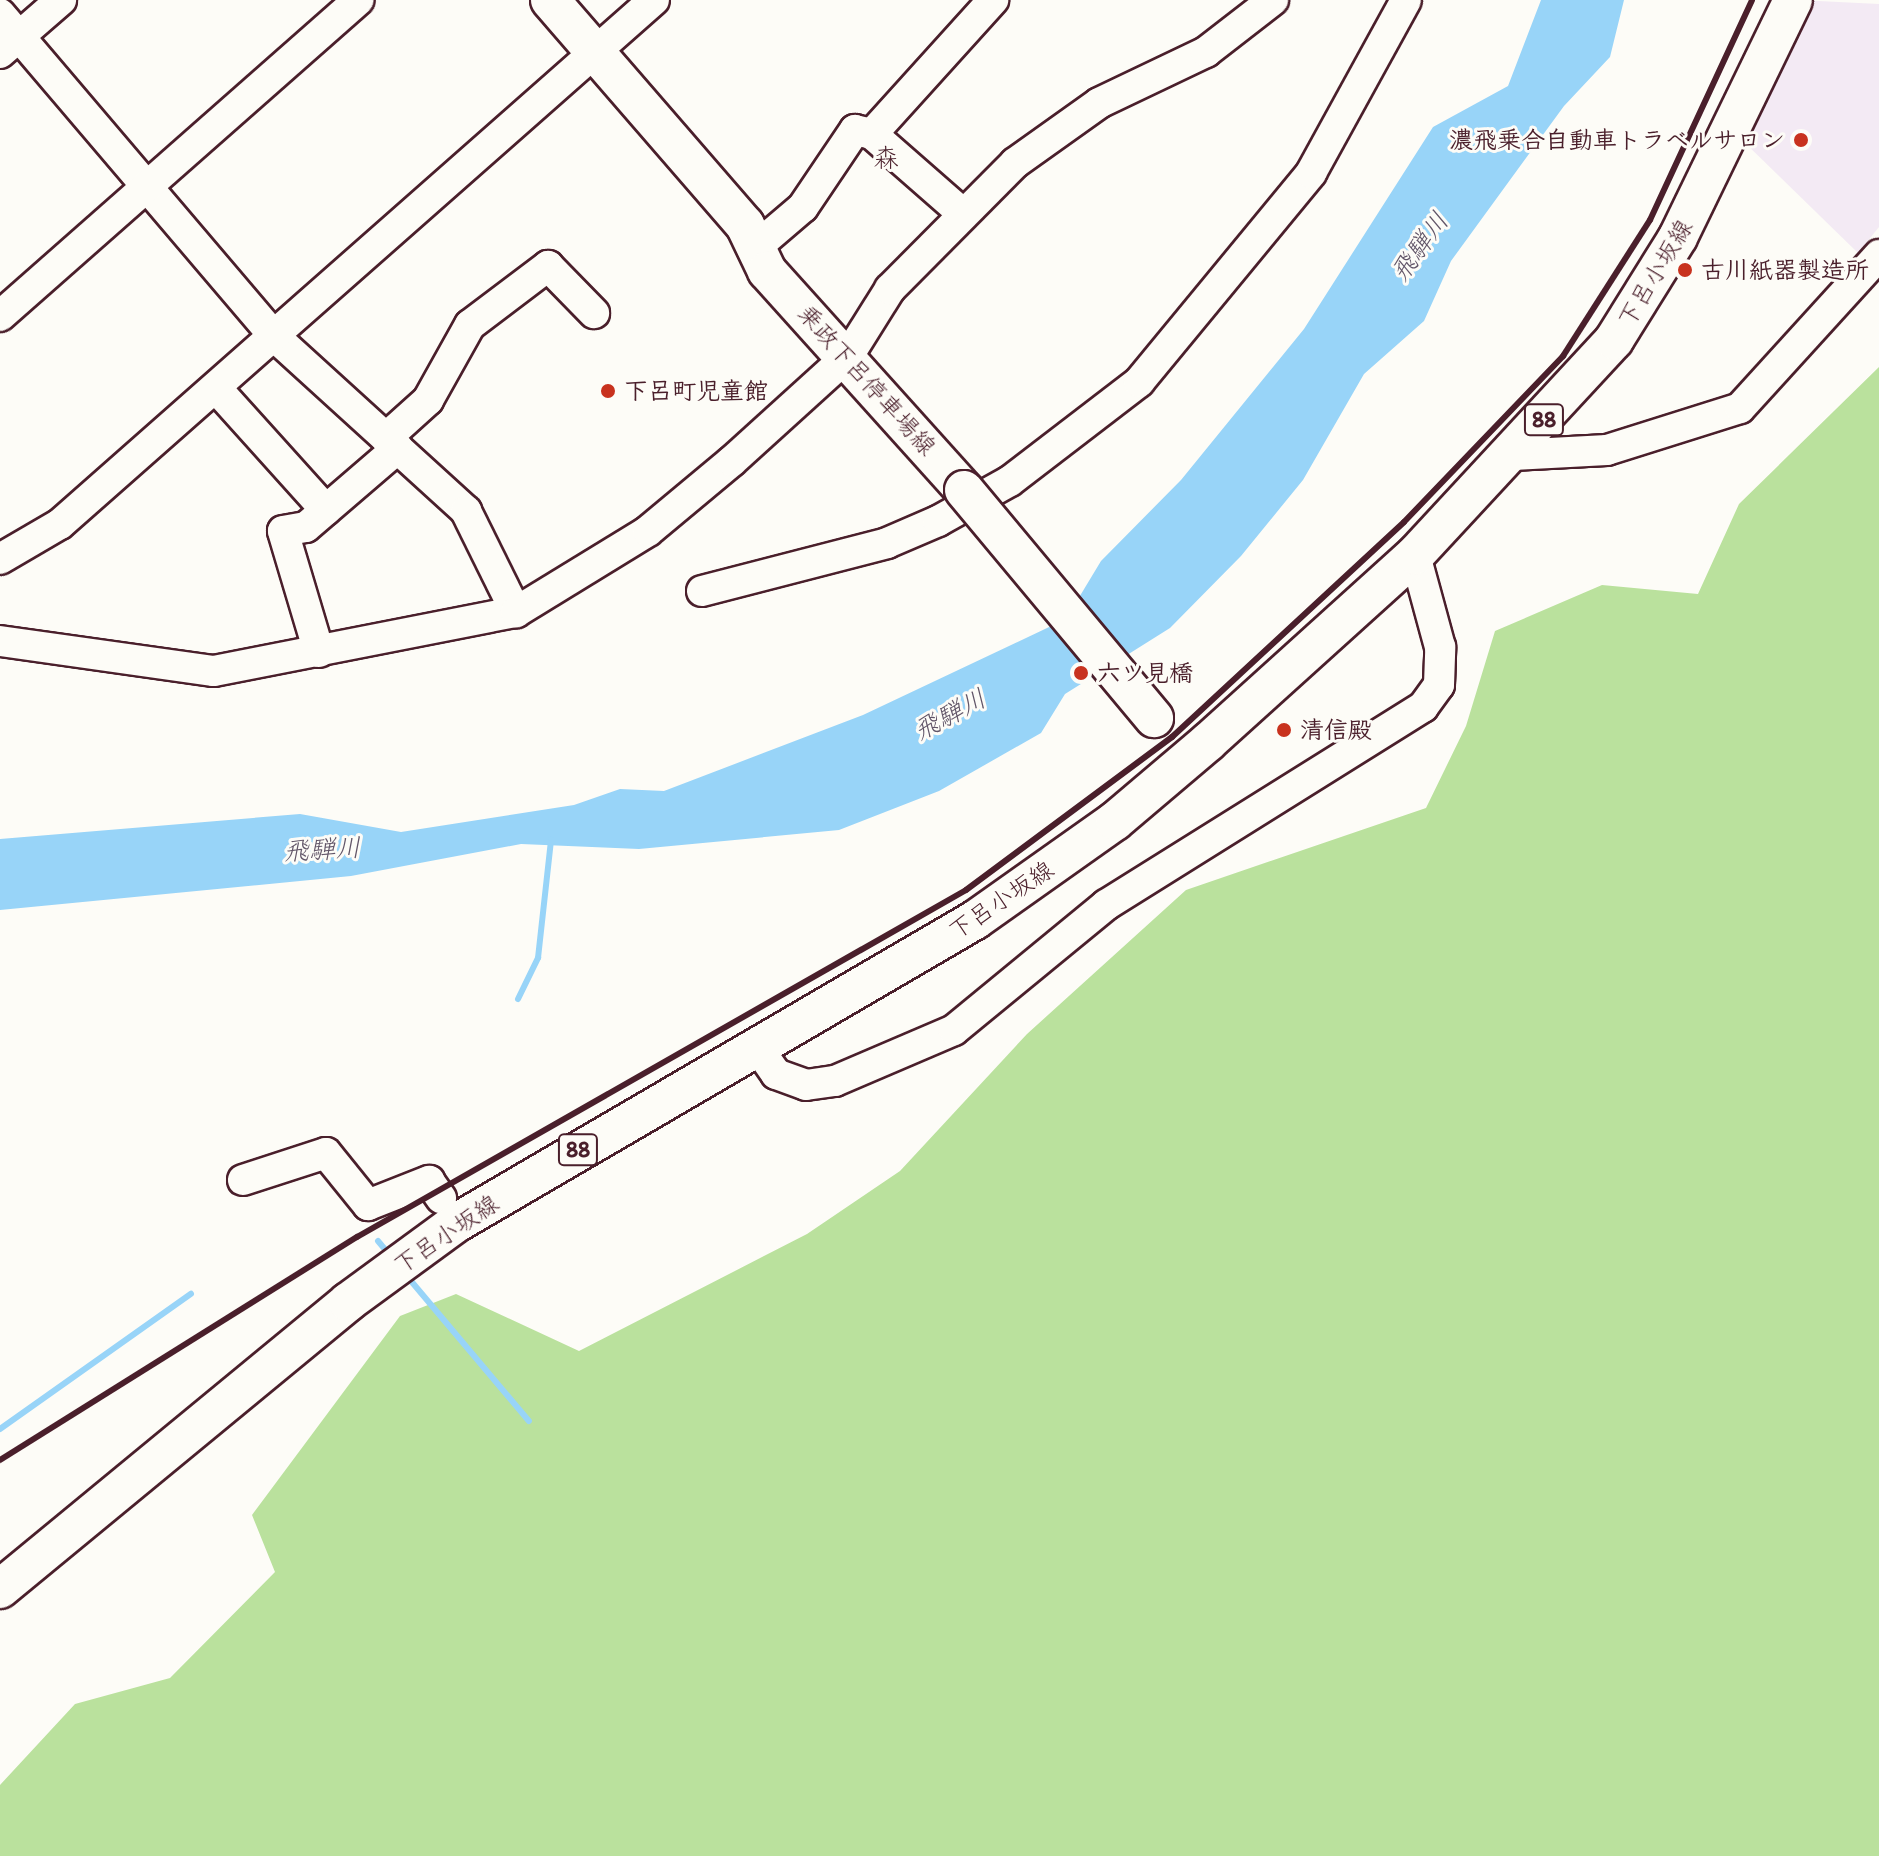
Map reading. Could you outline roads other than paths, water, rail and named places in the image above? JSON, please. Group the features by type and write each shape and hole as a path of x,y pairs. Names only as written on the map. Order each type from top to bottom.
{"main road":[{"name":"乗政下呂停車場線","path":"550,0 745,225 767,271 848,356 1190,758"},
{"name":"下呂小坂線","path":"0,1589 348,1302 456,1223 760,1051 975,920 1190,758 1415,555 1513,455 1614,340 1678,237 1793,0"}],"street":[{"path":"61,0 7,34 147,186 274,336 466,511 516,612"},
{"path":"0,316 359,0"},
{"path":"0,559 60,524 654,0"},
{"path":"872,134 993,0"},
{"path":"0,641 199,671 319,652 516,612 648,531 848,356 890,289 961,212 1099,103 1206,52 1273,0"},
{"path":"702,591 887,543 938,521 1010,481 1139,382 1311,173 1406,0"},
{"path":"755,248 803,207 855,130 872,134 961,212"},
{"path":"1513,455 1607,450 1740,408 1879,255"},
{"path":"319,652 283,531 306,527 326,510 392,443 428,400 470,325 548,266 594,313"},
{"path":"216,388 326,510"},
{"path":"760,1051 776,1074 806,1085 835,1081 954,1030 1106,905 1423,707 1439,685 1440,647 1415,555"},
{"path":"243,1180 326,1153 368,1205 429,1181 441,1198"}],"water":[{"name":"飛騨川","path":"1541,0 1624,0 1610,57 1564,106 1451,261 1424,321 1364,374 1303,480 1241,556 1170,628 1065,694 1041,733 939,791 839,830 639,849 521,844 351,876 0,910 0,839 300,814 401,832 574,805 620,789 664,791 863,715 1066,619 1101,561 1181,480 1304,329 1433,127 1508,86"}],"waterway":[{"path":"518,999 538,958 551,840"},
{"path":"378,1241 389,1254"},
{"path":"411,1281 529,1421"},
{"path":"0,1429 191,1294"}],"railway":[{"path":"0,1460 357,1237 966,890 1172,737 1404,522 1563,356 1650,220 1752,0"}],"place":[{"name":"濃飛乗合自動車トラベルサロン","path":"1801,140"},
{"name":"古川紙器製造所","path":"1685,270"},
{"name":"下呂町児童館","path":"608,391"},
{"name":"六ツ見橋","path":"1081,673"},
{"name":"清信殿","path":"1284,730"}],"district":[{"name":"森","path":"886,159"}]}
